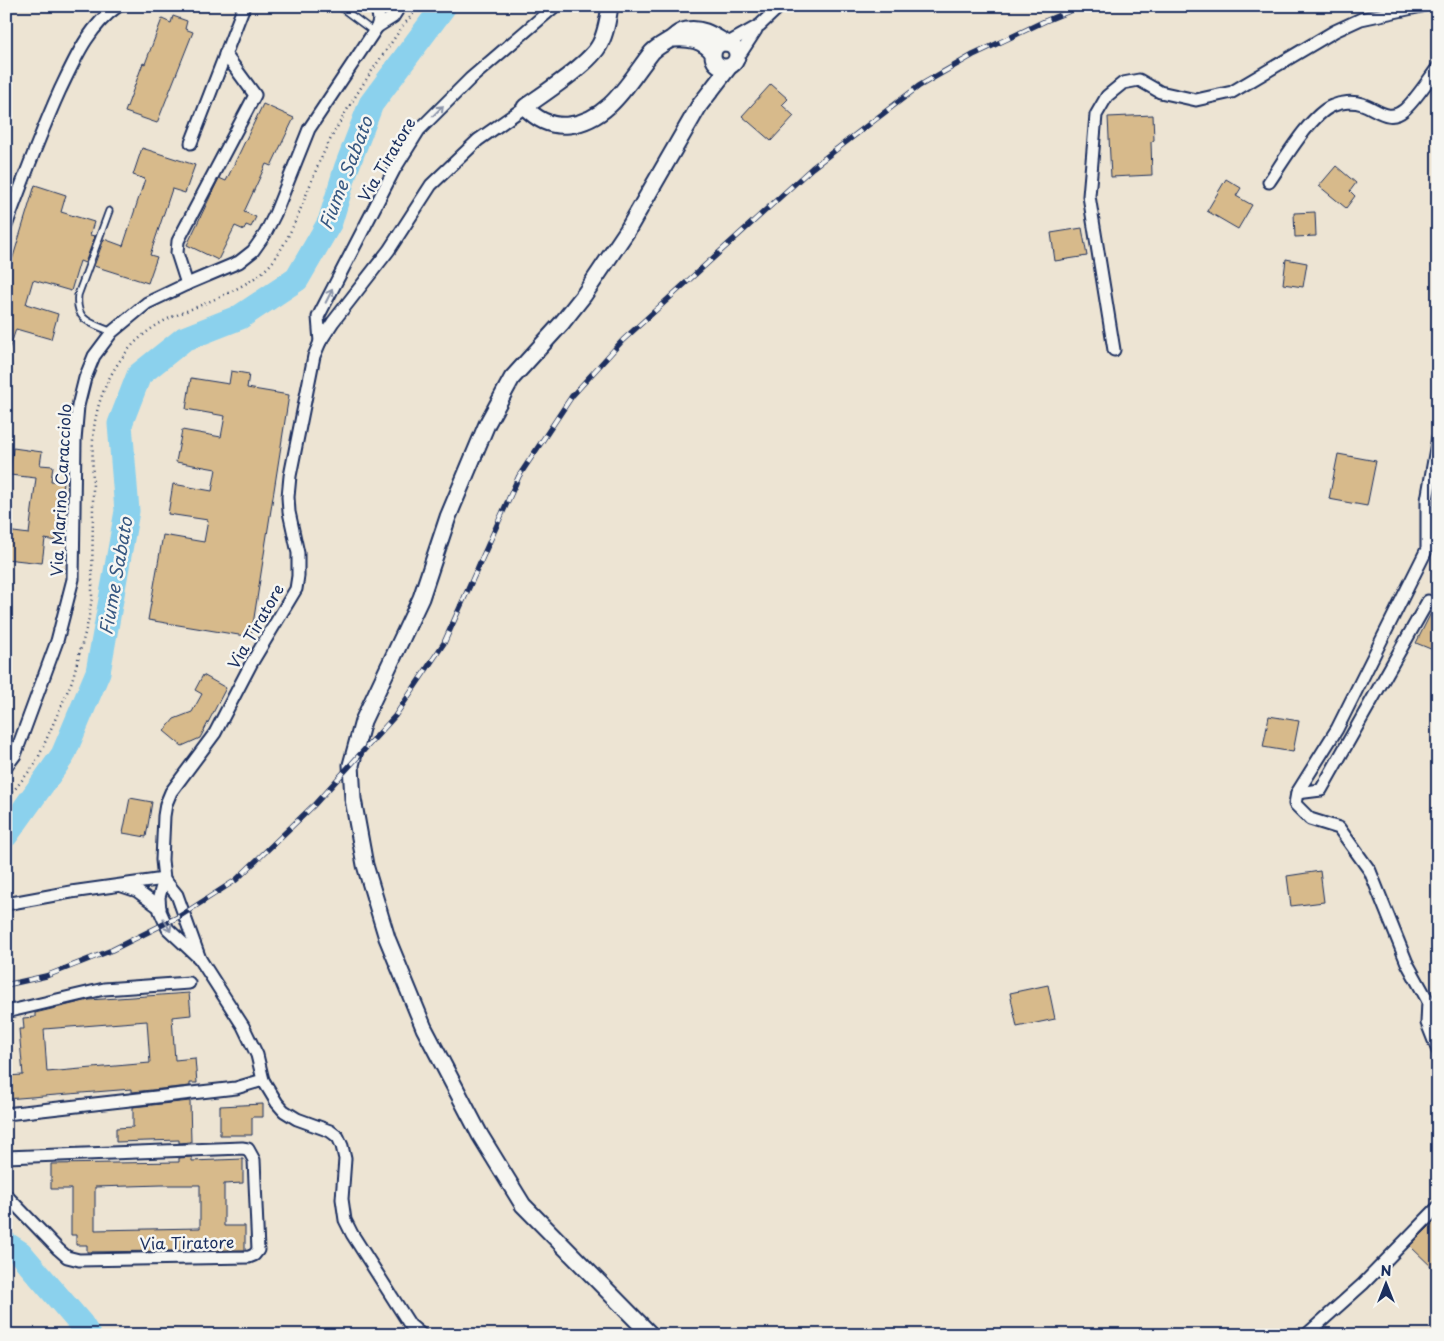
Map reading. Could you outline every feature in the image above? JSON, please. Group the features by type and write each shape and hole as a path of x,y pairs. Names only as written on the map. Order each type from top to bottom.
{"street":[{"path":"6,226 46,122 81,46 109,12 118,6"},
{"path":"191,143 244,6"},
{"path":"375,30 379,20 377,6"},
{"name":"Via Marino Caracciolo","path":"6,767 15,755 56,641 73,580 75,440 78,406 85,378 94,356 112,332 148,303 239,262 253,251 265,234 275,214 309,129 375,30 393,17 400,6"},
{"name":"Via Tiratore","path":"320,342 318,317 394,170 419,130 470,80 555,6"},
{"path":"610,6 600,46 588,60 525,107 535,117 560,126 579,124 608,108 653,51 677,33 700,30 732,45 736,51 732,63"},
{"path":"651,1335 523,1205 480,1135 424,1028 387,938 366,865 353,799 351,765 363,721 421,598 448,517 487,424 512,378 561,324 584,295 627,230 699,106 760,25 780,6"},
{"path":"1114,350 1089,196 1096,115 1107,96 1123,83 1139,80 1160,92 1196,100 1232,92 1334,31 1361,19 1422,6"},
{"path":"699,106 717,46 727,43 760,25"},
{"path":"670,39 685,38 700,42 708,46 713,57 721,66 732,63"},
{"path":"187,284 177,253 178,241 255,95 226,54"},
{"path":"1269,182 1309,125 1331,106 1348,102 1362,104 1383,115 1394,115 1404,110 1438,67"},
{"name":"Via Tiratore","path":"200,959 168,929 160,908 159,896 164,879 162,860 164,816 172,792 215,733 251,664 296,589 298,552 289,512 288,496 290,476 314,356 320,342 333,322 389,250 431,185 478,140 525,107"},
{"path":"1438,437 1427,500 1427,549 1337,729 1297,793 1295,804 1310,820 1339,828 1370,871 1407,963 1428,1001 1428,1023 1438,1051"},
{"path":"1297,793 1321,790 1428,602"},
{"path":"6,904 164,879"},
{"name":"Via Tiratore","path":"164,879 177,895 200,959 243,1026 256,1055 263,1080 277,1103 284,1111 297,1119 330,1131 338,1137 345,1159 342,1199 345,1220 410,1325 422,1335"},
{"path":"121,885 137,891 160,908"},
{"path":"6,1012 104,988 189,983"},
{"path":"6,1114 236,1088 263,1080"},
{"name":"Via Tiratore","path":"6,1157 242,1148 248,1150 254,1160 258,1250 254,1255 248,1257 78,1260 67,1257 62,1253 6,1195"},
{"path":"1306,1335 1363,1284 1438,1207"}],"lane":[{"path":"339,6 375,30"},
{"path":"110,211 78,295 77,306 79,314 87,321 112,332"}],"path":[{"path":"6,800 36,763 72,681 88,622 92,598 93,439 99,406 109,378 120,359 139,338 165,320 252,281 264,272 274,260 291,230 324,154 346,112 405,23 420,6"}],"building":[{"path":"173,16 187,21 185,29 193,32 157,123 125,112 162,19 171,23"},
{"path":"771,84 788,99 782,105 794,116 771,141 742,116"},
{"path":"263,104 294,118 271,166 266,164 244,212 256,217 251,227 246,225 244,230 235,226 218,260 187,245 219,178 226,181"},
{"path":"1153,115 1154,140 1151,142 1152,175 1111,177 1108,117"},
{"path":"142,148 195,165 185,193 172,189 150,255 157,257 148,283 94,266 104,239 123,246 145,179 133,175"},
{"path":"1336,166 1356,183 1350,191 1355,196 1346,208 1319,186"},
{"path":"1226,179 1241,188 1236,196 1252,205 1238,229 1207,211"},
{"path":"35,185 66,195 61,212 94,222 90,235 95,236 85,263 80,261 71,291 33,280 26,304 58,314 51,339 16,329 9,350 6,350 6,280"},
{"path":"1315,212 1316,236 1295,237 1294,213"},
{"path":"1082,228 1087,256 1055,261 1051,233"},
{"path":"1286,259 1307,263 1303,287 1283,284"},
{"path":"231,371 249,374 247,388 289,395 251,637 148,620 163,535 204,542 208,520 168,514 173,484 212,491 216,469 176,462 182,430 221,437 225,416 186,409 191,378 229,384"},
{"path":"13,448 42,452 40,465 53,466 51,481 63,482 56,541 45,539 42,563 6,559 6,531 29,534 36,478 10,475"},
{"path":"1338,454 1376,461 1367,506 1329,499"},
{"path":"1438,594 1438,652 1416,643 1435,605"},
{"path":"203,675 226,688 200,738 182,746 164,731 174,719 192,712 202,694 195,690"},
{"path":"1269,716 1299,721 1293,752 1263,747"},
{"path":"130,798 152,802 146,837 123,833"},
{"path":"1320,871 1324,902 1291,906 1287,876"},
{"path":"1048,985 1055,1019 1017,1027 1010,993"},
{"path":"189,993 191,1015 172,1017 175,1060 195,1058 197,1083 190,1083 190,1086 132,1092 132,1089 6,1099 6,1076 23,1075 19,1029 24,1029 23,1018 35,1017 35,1013 89,1000","holes":["147,1021 150,1063 47,1072 44,1029"]},
{"path":"190,1101 191,1142 179,1143 179,1140 116,1142 116,1128 133,1127 133,1107"},
{"path":"263,1104 263,1117 252,1117 252,1135 220,1135 220,1106"},
{"path":"192,1157 192,1161 243,1159 243,1183 224,1184 224,1226 245,1226 245,1250 87,1252 87,1245 76,1245 76,1235 71,1235 71,1189 51,1189 51,1164 179,1162 179,1158","holes":["200,1185 200,1228 95,1230 95,1187"]},
{"path":"1438,1218 1438,1273 1410,1246"}],"waterway":[{"name":"Fiume Sabato","path":"6,835 63,755 98,672 127,511 120,424 139,375 184,339 240,317 297,279 330,222 346,169 371,104 444,6"},
{"name":"Fiume Sabato","path":"6,1244 20,1253 81,1324 88,1335"}],"railway":[{"path":"6,985 46,976 112,950 180,916 236,880 314,805 395,716 444,643 519,476 572,396 623,340 812,168 919,86 973,55 1082,6"}]}
